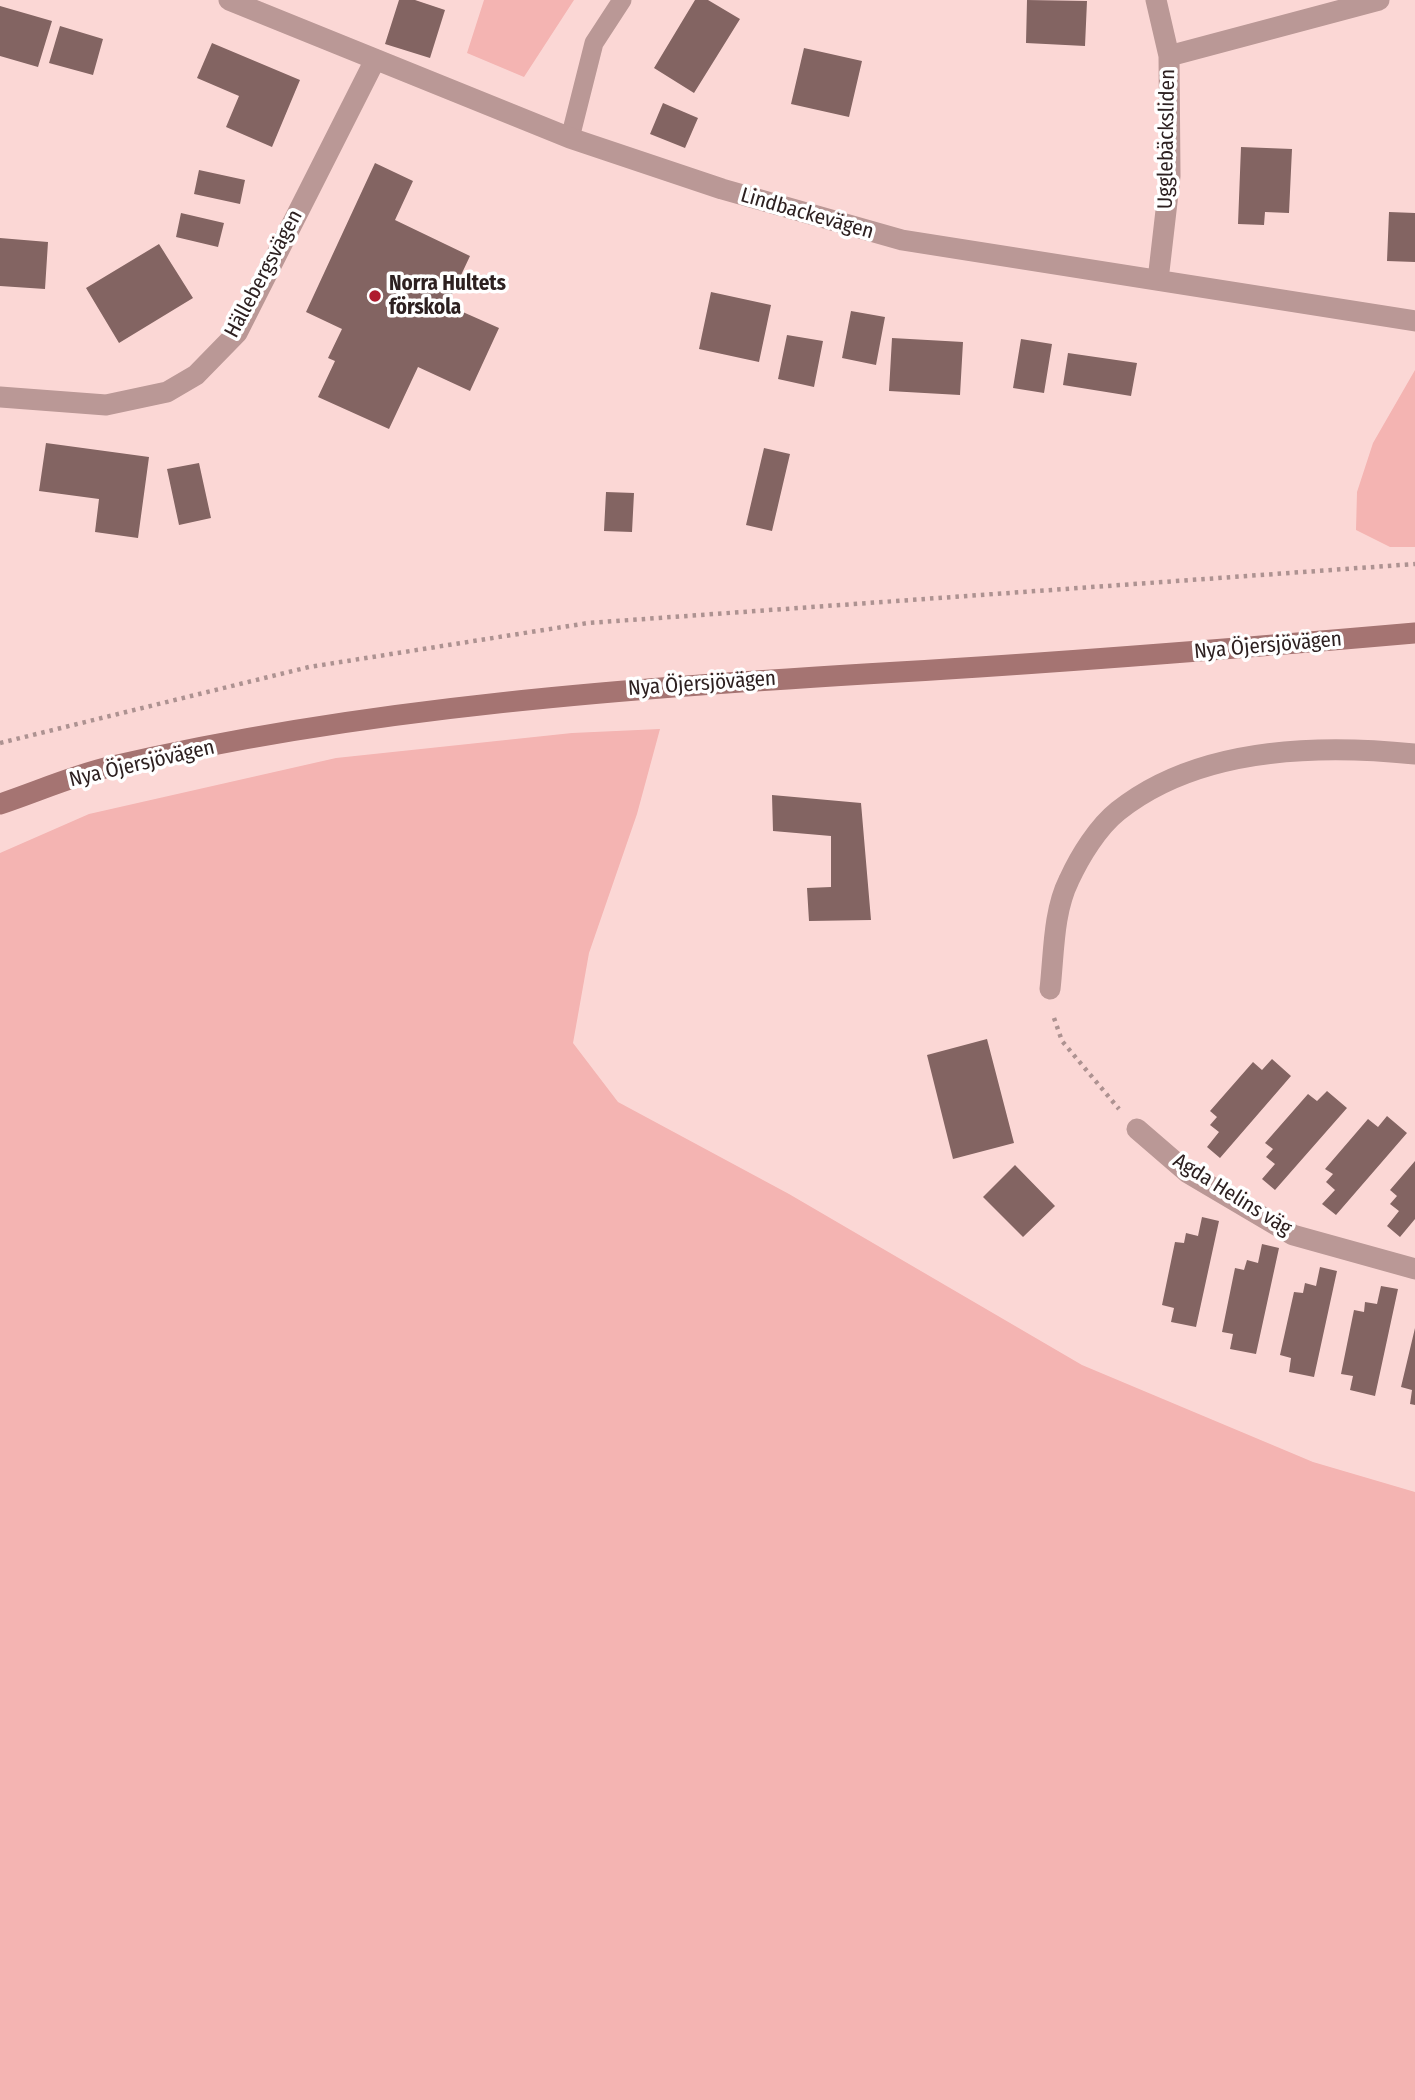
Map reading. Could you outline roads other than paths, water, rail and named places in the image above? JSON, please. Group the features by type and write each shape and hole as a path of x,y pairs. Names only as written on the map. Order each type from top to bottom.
{"street":[{"name":"Lindbackevägen","path":"229,0 570,138 722,190 902,240 1415,321"},
{"name":"Ugglebäcksliden","path":"1156,0 1169,57 1170,176 1158,280"},
{"path":"1169,57 1379,0"},
{"name":"Hällebergsvägen","path":"0,397 106,405 167,392 196,375 237,333 375,60"},
{"name":"Nya Öjersjövägen","path":"0,804 106,768 321,725 518,699 653,686 1089,661 1415,633"},
{"path":"1050,989 1058,918 1068,881 1096,836 1110,820 1151,789 1195,771 1251,757 1365,749 1415,754"},
{"name":"Agda Helins väg","path":"1138,1129 1188,1173 1293,1235 1415,1269"}],"lane":[{"path":"570,138 594,43 622,0"}],"place":[{"name":"Norra Hultets förskola","path":"375,296"}]}
